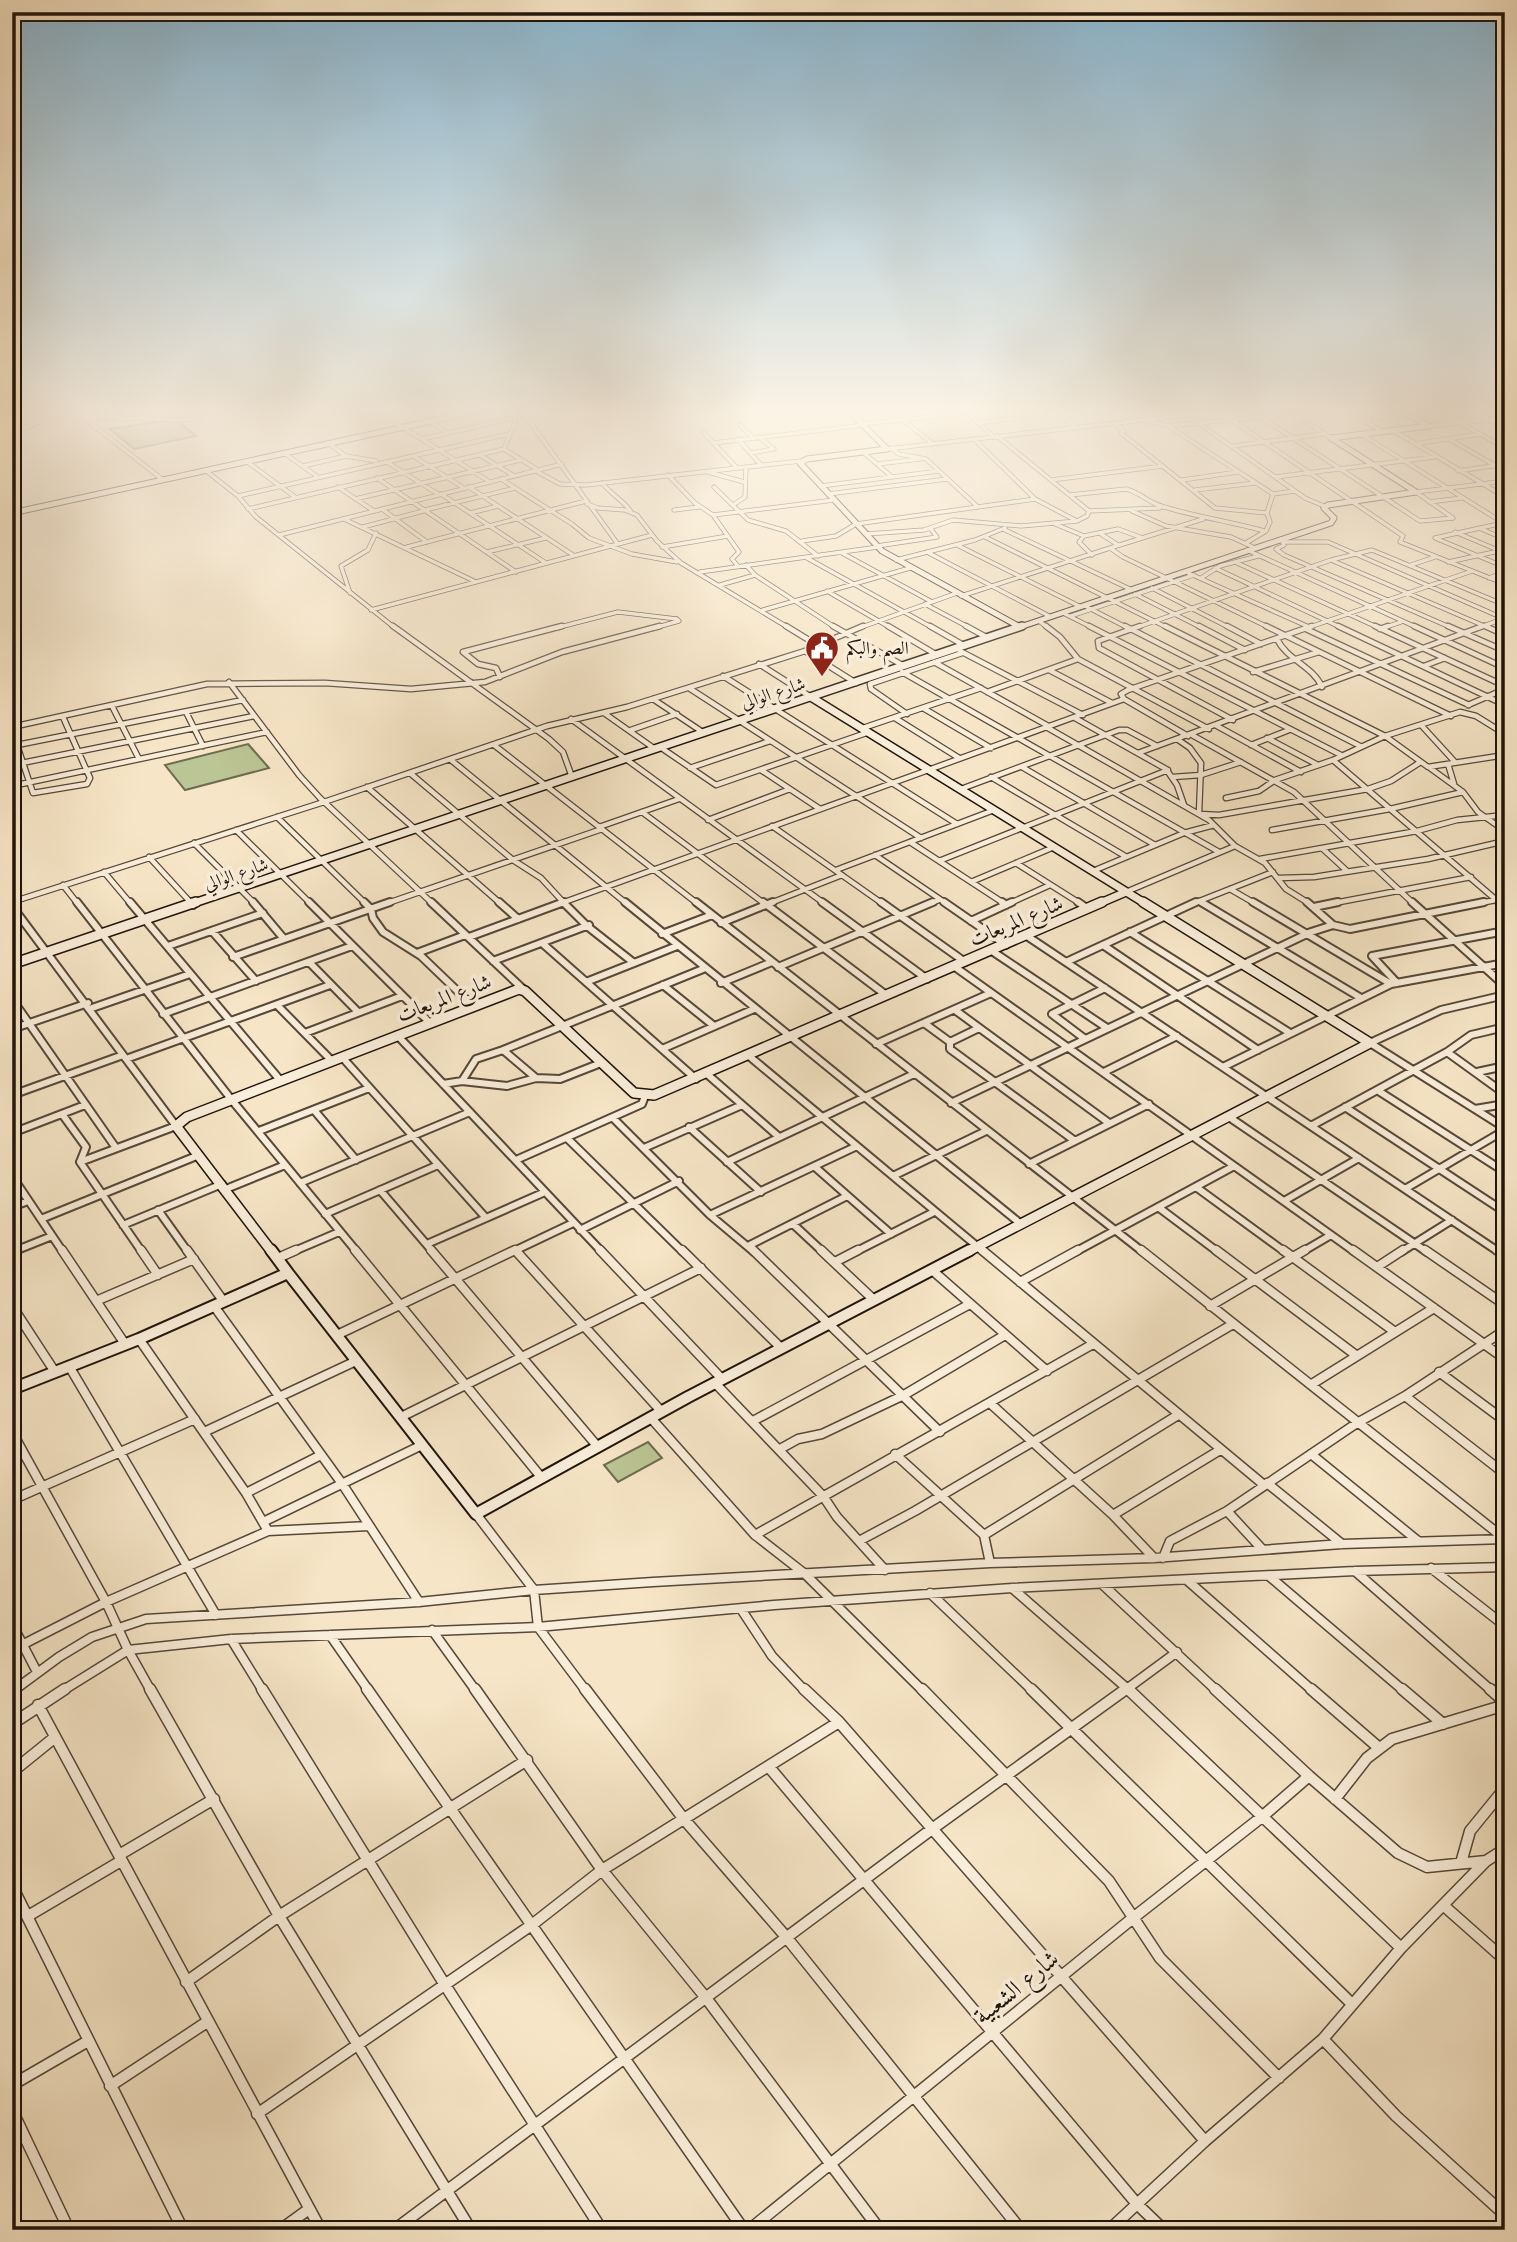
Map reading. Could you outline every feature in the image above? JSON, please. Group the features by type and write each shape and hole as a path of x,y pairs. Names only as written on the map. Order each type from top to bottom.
{"street":[{"path":"252,513 371,610 470,684 503,704 563,752 572,777"},
{"path":"279,535 368,513"},
{"path":"387,513 427,542"},
{"path":"363,527 417,513"},
{"path":"430,513 516,572"},
{"path":"470,513 546,563"},
{"path":"508,513 574,556"},
{"path":"407,547 541,513"},
{"path":"555,513 589,538 609,546 648,558 681,563"},
{"path":"594,513 617,543"},
{"path":"633,513 662,547 681,563 817,645"},
{"path":"709,513 739,552 733,557 737,565"},
{"path":"713,515 733,513"},
{"path":"739,513 748,520 776,527 802,541 818,556"},
{"path":"846,513 877,547 896,560 1020,627"},
{"path":"802,541 838,535 856,524 938,513"},
{"path":"1061,513 1077,521"},
{"path":"866,534 930,528 962,519 1016,525 1077,521 1088,513"},
{"path":"1136,513 1166,526 1231,537 1247,547 1266,531 1270,522 1267,513"},
{"path":"1182,513 1266,531"},
{"name":"شارع الوالي","path":"12,964 657,748 960,650 1020,627 1171,580 1247,547 1257,552 1333,522 1334,518 1328,513"},
{"path":"1370,513 1403,536 1400,541 1505,584"},
{"path":"1409,513 1423,522 1453,518 1445,513"},
{"path":"1487,513 1504,523"},
{"path":"343,519 478,582"},
{"path":"1021,2230 787,1938 683,1818 538,1627 534,1590 288,1273 12,904 570,719 604,713 653,699 805,651 925,604 1074,562 1142,537 1203,519"},
{"path":"1053,523 1084,536 1118,529 1142,537"},
{"path":"1504,523 1435,538 1505,569"},
{"path":"896,560 985,537 1016,525"},
{"path":"1477,527 1505,539"},
{"path":"698,572 937,537 930,528"},
{"path":"1003,529 1074,562 1245,650"},
{"path":"1455,532 1505,553"},
{"path":"350,593 341,566 365,554 376,540 376,533"},
{"path":"1101,534 1118,545"},
{"path":"371,610 652,535"},
{"path":"662,547 728,536"},
{"path":"1084,536 1079,542 1091,555"},
{"path":"985,537 1385,736 1419,763 1454,784 1478,811 1505,831"},
{"path":"487,552 546,538"},
{"path":"1504,619 1325,542 1283,541 1283,547 1276,549 1505,651"},
{"path":"957,545 1360,746"},
{"path":"1110,548 1119,555 1451,716"},
{"path":"1233,720 1099,648 1098,641 1312,566 1372,550 1505,605"},
{"path":"1448,562 1499,551"},
{"path":"927,552 1051,617"},
{"path":"1201,578 1215,568 1257,552 1366,607 1505,668"},
{"path":"841,553 933,602"},
{"path":"1411,565 1435,557"},
{"path":"806,558 905,611 960,650 1083,715"},
{"path":"1331,560 1505,635"},
{"path":"1235,562 1425,648 1505,688"},
{"path":"746,565 755,575 949,699 1219,852"},
{"path":"763,610 910,568"},
{"path":"1215,568 1505,705"},
{"path":"1489,578 1505,569"},
{"path":"1472,571 1121,694 1124,699 1275,780 1303,800 1347,844 1505,986"},
{"path":"1186,572 1469,705"},
{"path":"720,585 755,575"},
{"path":"1134,592 1194,575"},
{"path":"1152,588 1261,644"},
{"path":"827,592 987,692 1199,813 1235,846 1260,859 1286,889 1314,907 1333,925 1350,929 1496,900"},
{"path":"925,604 988,638"},
{"path":"1071,616 1086,607"},
{"path":"63,717 90,781 36,794 15,745 12,728 112,706 158,692 229,682 325,683 411,689 470,684 500,677 562,652 679,621 667,615 618,612 463,652 478,664 496,668 500,677"},
{"path":"1063,613 1341,755"},
{"path":"1138,752 1209,729 1504,619"},
{"path":"1039,621 1060,637 1078,659 1209,729"},
{"path":"1380,629 1401,622"},
{"path":"1277,639 1281,650 1319,680 1322,687"},
{"path":"805,651 856,683"},
{"path":"1252,671 1319,652"},
{"path":"1424,666 1446,658"},
{"path":"987,692 1078,659"},
{"path":"759,664 1505,1129 1405,1189"},
{"path":"903,669 868,686 907,714"},
{"path":"1049,670 1112,704"},
{"path":"723,676 957,824"},
{"path":"229,682 299,775 324,802 525,990"},
{"path":"689,688 921,838"},
{"path":"604,713 716,785 833,745 895,718 981,688"},
{"path":"1226,798 1259,791 1275,780 1332,760 1385,736 1451,716 1505,688"},
{"path":"653,699 704,733"},
{"path":"417,953 563,903 1124,699"},
{"path":"15,745 243,700"},
{"path":"112,706 139,759"},
{"path":"923,708 990,748"},
{"path":"186,712 203,746"},
{"path":"1460,712 1476,716 1505,734"},
{"path":"631,730 677,714"},
{"path":"12,765 254,716"},
{"path":"895,718 959,758"},
{"path":"1075,718 1168,771 1184,805"},
{"path":"570,719 927,979"},
{"path":"1217,726 1301,772"},
{"path":"1422,726 1451,763 1454,784"},
{"path":"961,789 1123,730 1157,746"},
{"path":"1251,745 1289,730"},
{"path":"12,786 267,732"},
{"path":"1267,738 1318,765"},
{"path":"1177,739 1202,759 1204,766 1199,813"},
{"path":"690,768 770,741"},
{"path":"12,1691 96,1634 118,1624 146,1619 419,1602 534,1590 990,1563 1159,1558 1262,1549 1505,1539 1357,1423 1312,1384 494,745"},
{"path":"1428,767 1505,755"},
{"path":"451,760 721,984 1021,1224"},
{"path":"1332,760 1505,908"},
{"path":"1173,777 1201,775 1241,762"},
{"path":"1199,813 1219,815 1368,789 1391,781 1419,763"},
{"path":"1022,767 1156,845"},
{"path":"761,770 820,809"},
{"path":"939,861 1168,771"},
{"path":"410,773 513,860 550,886 563,903 634,963"},
{"path":"991,777 1125,856"},
{"path":"367,787 518,919"},
{"path":"708,820 790,789"},
{"path":"1272,830 1390,809 1463,792"},
{"path":"233,957 469,876 679,799"},
{"path":"836,870 994,810"},
{"path":"642,812 887,997"},
{"path":"1260,859 1417,831 1457,820 1505,815"},
{"path":"277,817 371,909 379,927 394,941 417,953 472,1006"},
{"path":"1093,871 1184,833 1214,825"},
{"path":"772,826 965,962"},
{"path":"236,830 429,1022"},
{"path":"1279,878 1302,878 1479,850 1505,841"},
{"path":"910,842 1006,905"},
{"path":"194,843 263,913 268,925 284,939"},
{"name":"شارع المربعات","path":"177,1126 187,1117 231,1099 511,991 525,990 634,1093 645,1096 662,1093 1235,846"},
{"path":"971,882 1054,847"},
{"path":"1323,849 1347,871"},
{"path":"875,855 1006,945"},
{"path":"149,858 193,905"},
{"path":"1016,863 1089,909"},
{"path":"104,872 280,1080"},
{"path":"1066,962 1164,916 1273,872"},
{"path":"721,923 842,875"},
{"path":"1314,907 1471,877"},
{"path":"971,921 1050,885"},
{"path":"63,886 231,1099 541,1477"},
{"path":"1230,889 1394,984"},
{"path":"721,984 824,948 939,900"},
{"path":"1199,901 1361,998"},
{"path":"168,946 263,913"},
{"path":"662,934 712,915"},
{"path":"494,961 589,925"},
{"path":"951,1103 1276,947 1333,925"},
{"path":"1394,984 1373,956 1505,930"},
{"path":"212,931 256,981"},
{"path":"1130,932 1290,1033"},
{"path":"1027,936 1505,1256"},
{"path":"542,943 696,1079"},
{"path":"1103,945 1258,1050"},
{"path":"163,1014 352,946"},
{"path":"586,982 677,946"},
{"path":"992,951 1107,1028"},
{"path":"309,962 358,1012"},
{"path":"1223,1067 1323,1016 1394,984 1505,963"},
{"path":"955,967 1505,1359"},
{"path":"462,1081 476,1059 703,969"},
{"path":"12,1029 190,974"},
{"path":"13,1094 184,1038 330,985"},
{"path":"663,985 714,1026"},
{"path":"1086,1039 1052,1016 1070,1004 1105,988"},
{"path":"876,1044 991,993"},
{"path":"476,1514 780,1348 1370,1043 1440,1010 1505,995"},
{"path":"305,1033 402,996"},
{"path":"12,999 117,1148"},
{"path":"278,1005 332,1061"},
{"path":"662,1049 754,1009"},
{"path":"955,1010 1109,1123"},
{"path":"924,1023 950,1042"},
{"path":"1311,1126 1447,1052 1471,1035 1505,1027"},
{"path":"950,1042 979,1028"},
{"path":"397,1035 644,1297 753,1422 823,1496 837,1517 885,1570"},
{"path":"1104,1072 1177,1036"},
{"path":"950,1042 950,1049 1075,1141"},
{"path":"503,1049 536,1078"},
{"path":"1447,1052 1505,1094"},
{"path":"749,1056 1220,1450 1342,1545"},
{"path":"342,1057 486,1218"},
{"path":"443,1084 462,1081 507,1086 536,1078 560,1079 601,1063"},
{"path":"1477,1072 1505,1066"},
{"path":"707,1074 779,1138"},
{"path":"727,1161 914,1074"},
{"path":"259,1131 369,1088"},
{"path":"1377,1090 1505,1172"},
{"path":"516,1160 642,1104 645,1096"},
{"path":"644,1148 742,1104"},
{"path":"1029,1164 1149,1104"},
{"path":"1475,1109 1505,1104"},
{"path":"12,1133 85,1105"},
{"path":"1345,1107 1505,1212"},
{"path":"314,1110 356,1160"},
{"path":"300,1183 470,1112"},
{"path":"62,1114 86,1147 80,1162"},
{"path":"1229,1117 1505,1305"},
{"path":"613,1118 679,1181 710,1215 748,1246 940,1432"},
{"path":"80,1162 177,1126"},
{"path":"689,1127 761,1192"},
{"path":"893,1177 986,1131"},
{"path":"567,1138 780,1348"},
{"path":"710,1215 857,1146"},
{"path":"41,1219 199,1155"},
{"path":"1284,1201 1359,1158"},
{"path":"80,1162 158,1275"},
{"path":"123,1224 285,1165"},
{"path":"325,1214 438,1165"},
{"path":"1020,1282 1234,1166"},
{"path":"815,1167 891,1234"},
{"path":"12,1176 125,1344"},
{"path":"580,1230 679,1181"},
{"path":"1196,1187 1395,1332"},
{"path":"380,1190 598,1447"},
{"path":"427,1244 545,1192"},
{"path":"748,1246 847,1196"},
{"path":"12,1207 28,1201"},
{"path":"1158,1207 1357,1356"},
{"path":"158,1210 194,1259 219,1304 419,1602"},
{"path":"835,1262 934,1212"},
{"path":"1377,1268 1452,1220"},
{"path":"337,1335 573,1223"},
{"path":"793,1224 874,1300"},
{"path":"278,1258 339,1231"},
{"path":"1210,1306 1331,1235"},
{"path":"12,1252 52,1236"},
{"path":"516,1251 661,1411"},
{"path":"96,1301 194,1259"},
{"path":"399,1418 701,1268"},
{"path":"932,1270 1047,1371"},
{"path":"12,1389 139,1339 288,1273"},
{"path":"753,1422 864,1359 970,1304"},
{"path":"12,1306 55,1372"},
{"path":"1312,1384 1434,1308"},
{"path":"12,1325 22,1321"},
{"path":"859,1541 1233,1324"},
{"path":"1159,1558 1170,1541 1227,1511 1357,1423 1405,1396 1505,1330"},
{"path":"780,1449 798,1439 822,1434 904,1395 1005,1335"},
{"path":"139,1339 246,1493 268,1531"},
{"path":"755,1535 895,1454 991,1405 1093,1344"},
{"path":"204,1432 356,1361"},
{"path":"69,1367 216,1615"},
{"path":"1439,1372 1505,1421"},
{"path":"1405,1396 1505,1474"},
{"path":"991,1405 1159,1558"},
{"path":"984,1535 1178,1415"},
{"path":"650,1417 755,1535 805,1574 1109,1881 1160,1958 1279,2077"},
{"path":"12,1500 195,1419"},
{"path":"12,1432 118,1624 128,1650 279,1916 471,2230"},
{"path":"263,1522 420,1446"},
{"path":"1113,1515 1220,1450"},
{"path":"895,1454 984,1535 990,1563"},
{"path":"1311,1454 1419,1542"},
{"path":"246,1493 321,1455"},
{"path":"1227,1511 1262,1549"},
{"path":"12,1650 106,1602 268,1531 369,1526"},
{"path":"12,1724 38,1704 128,1650 231,1639 538,1627 1012,1588 1355,1571 1505,1567"},
{"path":"1431,1568 1505,1626"},
{"path":"1355,1571 1505,1704"},
{"path":"1269,1576 1443,1724"},
{"path":"1188,1581 1378,1747"},
{"path":"1103,1585 1309,1776 1398,1853 1427,1867 1486,1861"},
{"path":"1012,1588 1128,1689 1401,1948"},
{"path":"930,1593 1074,1729 1352,2004"},
{"path":"741,1609 752,1633 776,1662 839,1722 1205,2141"},
{"path":"12,1624 37,1672"},
{"path":"432,1630 527,1760 602,1870 706,1998 880,2230"},
{"path":"330,1635 746,2230"},
{"path":"231,1639 367,1861 602,2230"},
{"path":"394,2230 932,1829 1177,1652"},
{"path":"38,1704 321,2230"},
{"path":"1335,1799 1378,1747 1392,1739 1505,1704"},
{"path":"257,2114 533,1924 602,1870 839,1722"},
{"path":"12,1772 54,1738"},
{"path":"186,1982 279,1916 527,1760"},
{"path":"769,1767 1137,2204 1164,2230"},
{"name":"شارع الشعبية","path":"746,2230 1263,1816 1309,1776"},
{"path":"1461,1863 1461,1844 1466,1834 1505,1788"},
{"path":"28,1916 214,1800"},
{"path":"1109,2230 1205,2141 1323,2039 1401,1948 1486,1861 1505,1849"},
{"path":"12,1886 16,1905 28,1916 183,2230"},
{"path":"1443,1905 1505,1960"},
{"path":"110,2085 207,2022"},
{"path":"1323,2039 1396,2116 1505,2215"},
{"path":"12,2085 88,2041"},
{"path":"12,2110 69,2230"},
{"path":"280,2230 309,2209"}],"green space":[{"path":"248,744 269,768 185,790 165,765"},
{"path":"648,1442 662,1458 618,1482 604,1465"}],"place":[{"name":"الصم والبكم","path":"822,678"}]}
